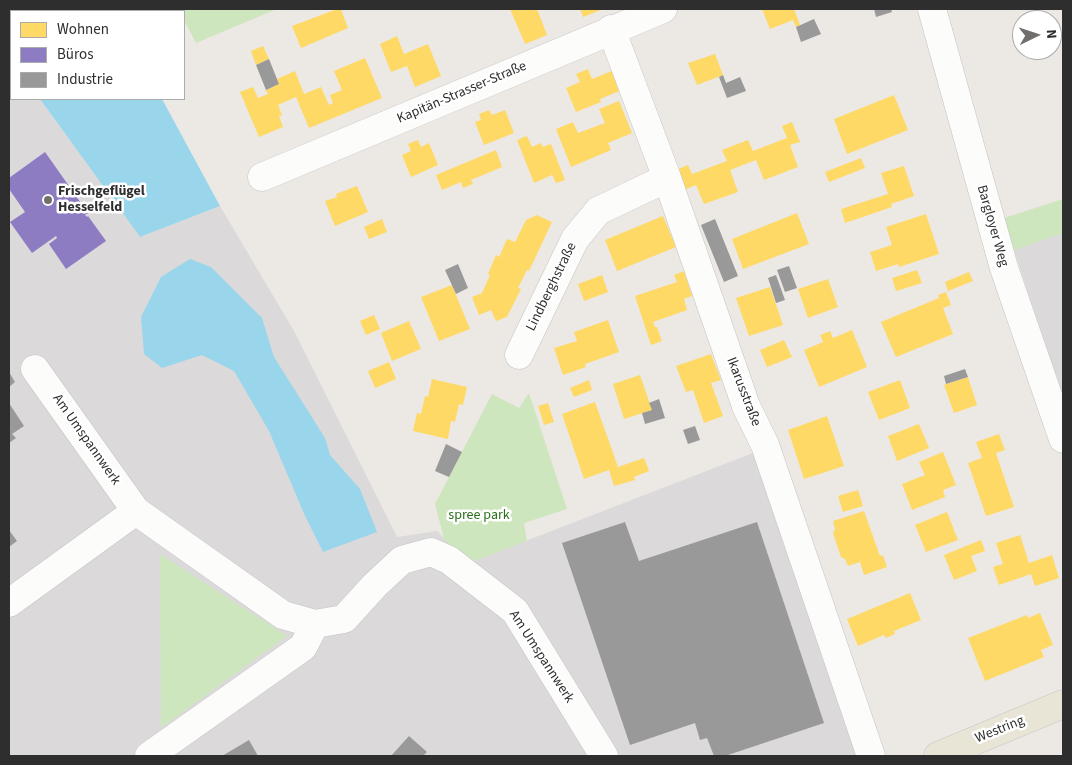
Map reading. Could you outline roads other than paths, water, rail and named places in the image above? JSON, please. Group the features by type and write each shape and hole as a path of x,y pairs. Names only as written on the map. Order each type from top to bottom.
{"main road":[{"name":"Westring","path":"938,756 1063,704"}],"street":[{"name":"Kapitän-Strasser-Straße","path":"262,177 611,29 663,9"},
{"name":"Bargloyer Weg","path":"932,9 1004,268 1063,439"},
{"name":"Ikarusstraße","path":"611,29 667,178 746,406 765,445 871,756"},
{"name":"Lindberghstraße","path":"519,356 575,239 592,218 598,211 667,178"},
{"name":"Am Umspannwerk","path":"35,369 136,511 283,615 314,624 344,619 375,585 402,560 431,552 449,560 515,611 604,756"},
{"path":"9,603 136,511"},
{"path":"149,756 302,647 314,624"}],"water":[{"path":"154,9 154,10 33,10"},
{"path":"41,100 163,100 220,206 140,237"},
{"path":"190,259 211,267 262,318 274,357 325,438 330,455 360,489 377,532 323,552 305,516 269,431 234,371 202,355 162,368 144,354 141,317 161,277"}],"place":[{"name":"Frischgeflügel Hesselfeld","path":"48,200"}],"park label":[{"name":"spree park","path":"479,516"}]}
